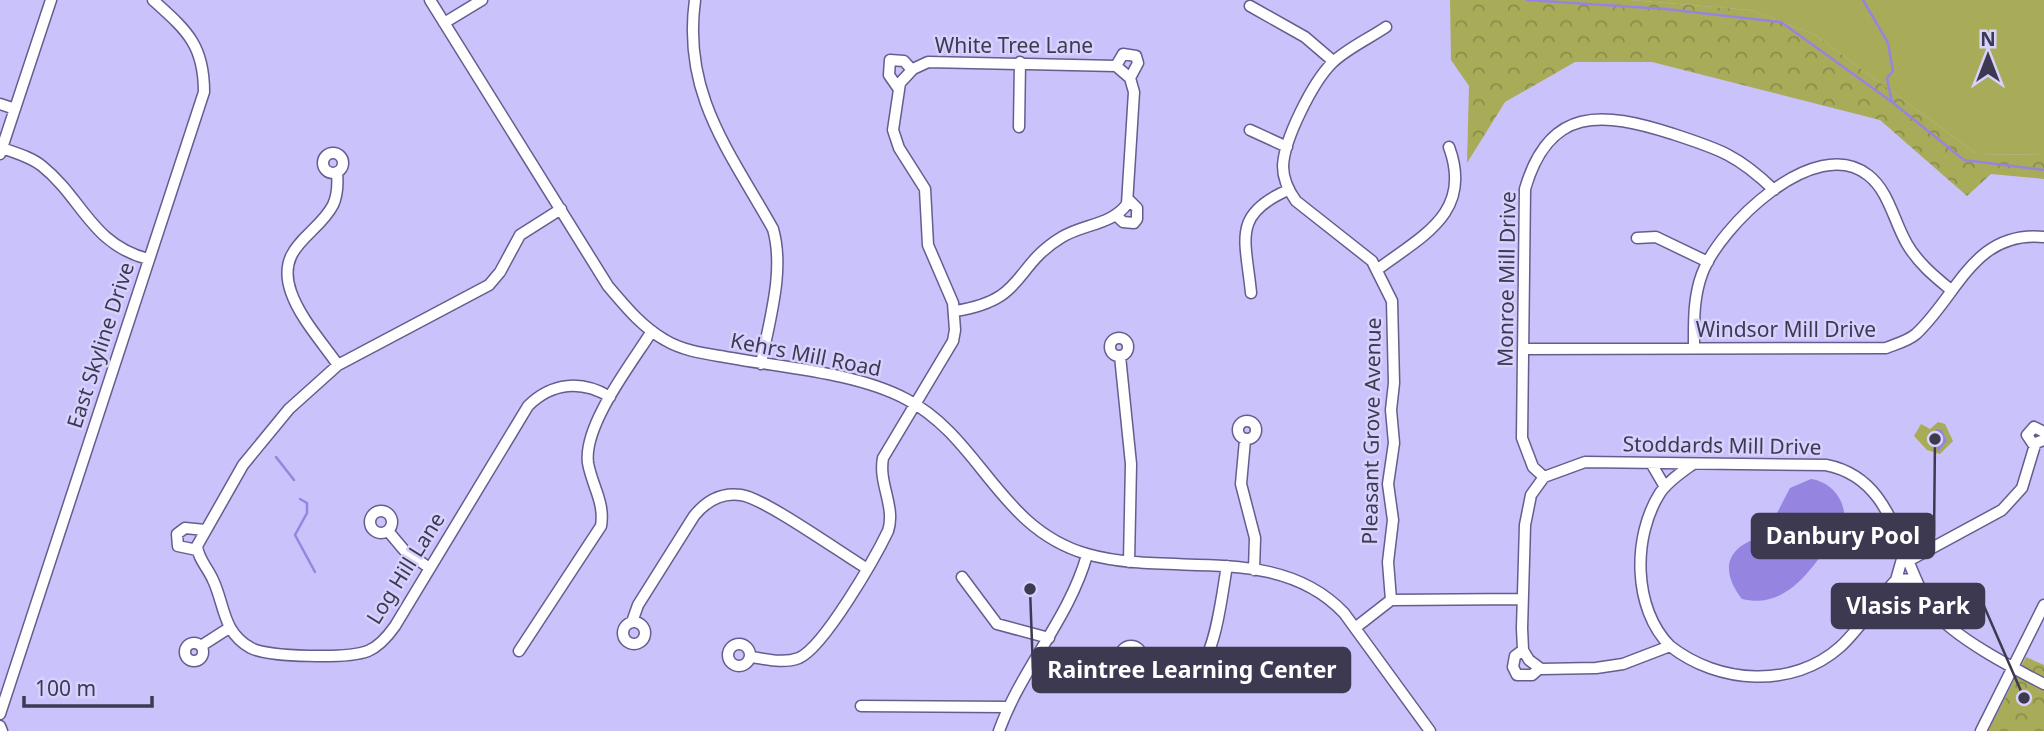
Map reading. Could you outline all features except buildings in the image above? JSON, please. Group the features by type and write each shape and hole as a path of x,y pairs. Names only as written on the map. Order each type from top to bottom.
{"street":[{"path":"51,0 1,151 41,164 109,242 132,255 148,259"},
{"name":"East Skyline Drive","path":"0,714 204,84 203,65 193,39 153,0"},
{"name":"Kehrs Mill Road","path":"430,0 608,286 627,310 652,331 693,351 876,386 915,404 951,431 999,494 1026,523 1056,542 1087,555 1129,562 1227,566 1254,570 1286,577 1321,593 1338,607 1355,628 1430,731"},
{"path":"444,23 482,0"},
{"path":"695,0 695,61 703,99 718,137 766,217 776,241 777,268 761,364"},
{"path":"1250,6 1306,37 1333,61"},
{"path":"1251,293 1246,225 1260,204 1288,190 1283,168 1287,147 1315,83 1333,61 1386,26"},
{"name":"White Tree Lane","path":"898,89 889,75 890,60 904,61 912,70"},
{"name":"White Tree Lane","path":"751,657 791,660 813,649 866,568 890,525 881,474 883,458 953,341 955,311 928,245 925,189 894,139 898,89 912,70 928,62 1020,62 1123,72 1134,92 1128,199"},
{"path":"1019,127 1020,62"},
{"path":"0,104 15,109"},
{"name":"Monroe Mill Drive","path":"1544,477 1533,467 1522,438 1525,189 1532,161 1552,138 1565,128 1608,117 1643,124 1729,153 1749,166 1774,190"},
{"path":"1250,130 1287,147"},
{"path":"1378,269 1433,228 1454,198 1458,170 1449,147"},
{"path":"1694,348 1696,298 1708,262 1721,240 1787,179 1823,166 1854,167 1868,175 1885,197 1913,254 1951,290"},
{"path":"337,173 335,202 294,248 288,280 296,304 338,365"},
{"name":"Pleasant Grove Avenue","path":"1288,190 1308,211 1365,254 1378,269 1390,292 1394,314 1391,410 1394,443 1388,484 1393,520 1388,562 1391,600"},
{"path":"955,311 996,300 1012,289 1034,261 1059,238 1117,216 1128,199 1137,208 1137,219 1134,223 1123,222 1117,216"},
{"path":"197,550 205,530 255,446 289,409 338,365 489,285 500,272 522,232 561,209"},
{"name":"Windsor Mill Drive","path":"1524,349 1886,348 1917,334 1973,263 1992,247 2026,236 2044,237"},
{"path":"1637,238 1656,237 1708,262"},
{"path":"519,651 601,526 602,503 589,464 588,449 610,397 652,331"},
{"path":"1120,356 1131,464 1129,562"},
{"name":"Log Hill Lane","path":"229,628 250,647 260,651 346,656 367,651 386,638 395,626 428,567 528,407 538,396 560,386 576,385 593,387 610,397"},
{"path":"1693,463 1659,495 1645,533 1640,568 1647,611 1656,632 1694,663 1717,671 1754,676 1797,671 1819,662 1841,646 1895,580 1906,556 1993,517 2010,503 2026,479 2040,442 2028,440 2029,430 2038,427 2044,432"},
{"path":"1245,440 1241,484 1255,538 1254,570"},
{"name":"Stoddards Mill Drive","path":"1544,477 1585,462 1826,465 1846,471 1867,486 1883,503 1916,579 1935,612 2012,668 2044,684"},
{"path":"1651,463 1665,487"},
{"path":"1544,477 1531,495 1526,513 1521,599 1523,650 1529,660 1540,668 1607,667 1670,646"},
{"path":"632,622 638,605 694,516 705,503 722,496 750,497 866,568"},
{"path":"201,646 229,628 221,611 215,582 197,550 178,546 177,534 185,528 205,530"},
{"path":"388,531 404,550 428,567"},
{"path":"999,731 1007,707 1075,591 1087,555"},
{"path":"1140,664 1157,668 1192,668 1202,664 1210,651 1227,566"},
{"path":"962,578 997,624 1049,638"},
{"path":"1895,580 1916,579"},
{"path":"1355,628 1391,600 1521,599"},
{"path":"1981,731 2044,605"},
{"path":"1646,654 1656,632"},
{"path":"1523,650 1515,656 1513,667 1517,675 1532,675 1540,668"},
{"path":"861,706 1007,707"}],"green space":[{"path":"1450,0 1631,0 1750,10 1814,34 1977,154 2044,155 2044,179 1991,174 1967,196 1880,120 1652,62 1575,62 1505,102 1467,163 1469,86 1451,60"},
{"path":"1631,0 2044,0 2044,155 1977,154 1814,34 1750,10"},
{"path":"1938,422 1945,424 1953,441 1940,454 1927,450 1914,436 1921,424 1930,429"},
{"path":"2026,657 2044,665 2044,731 1988,731"}],"shaded area":[{"path":"1936,429 1942,430 1947,441 1938,452 1934,433"},
{"path":"1811,479 1826,485 1838,495 1844,509 1843,525 1813,567 1789,590 1760,601 1742,599 1730,577 1729,568 1735,552 1742,545 1765,536 1790,488"}],"waterway":[{"path":"1527,0 1665,9 1781,22 1892,102 1964,160 2044,170"},
{"path":"1863,0 1888,43 1893,71 1887,78 1892,102"},
{"path":"276,457 294,480"},
{"path":"300,499 307,503 307,513 295,535 315,572"}],"place":[{"name":"Danbury Pool","path":"1935,439"},
{"name":"Raintree Learning Center","path":"1030,589"},
{"name":"Vlasis Park","path":"2024,698"}]}
